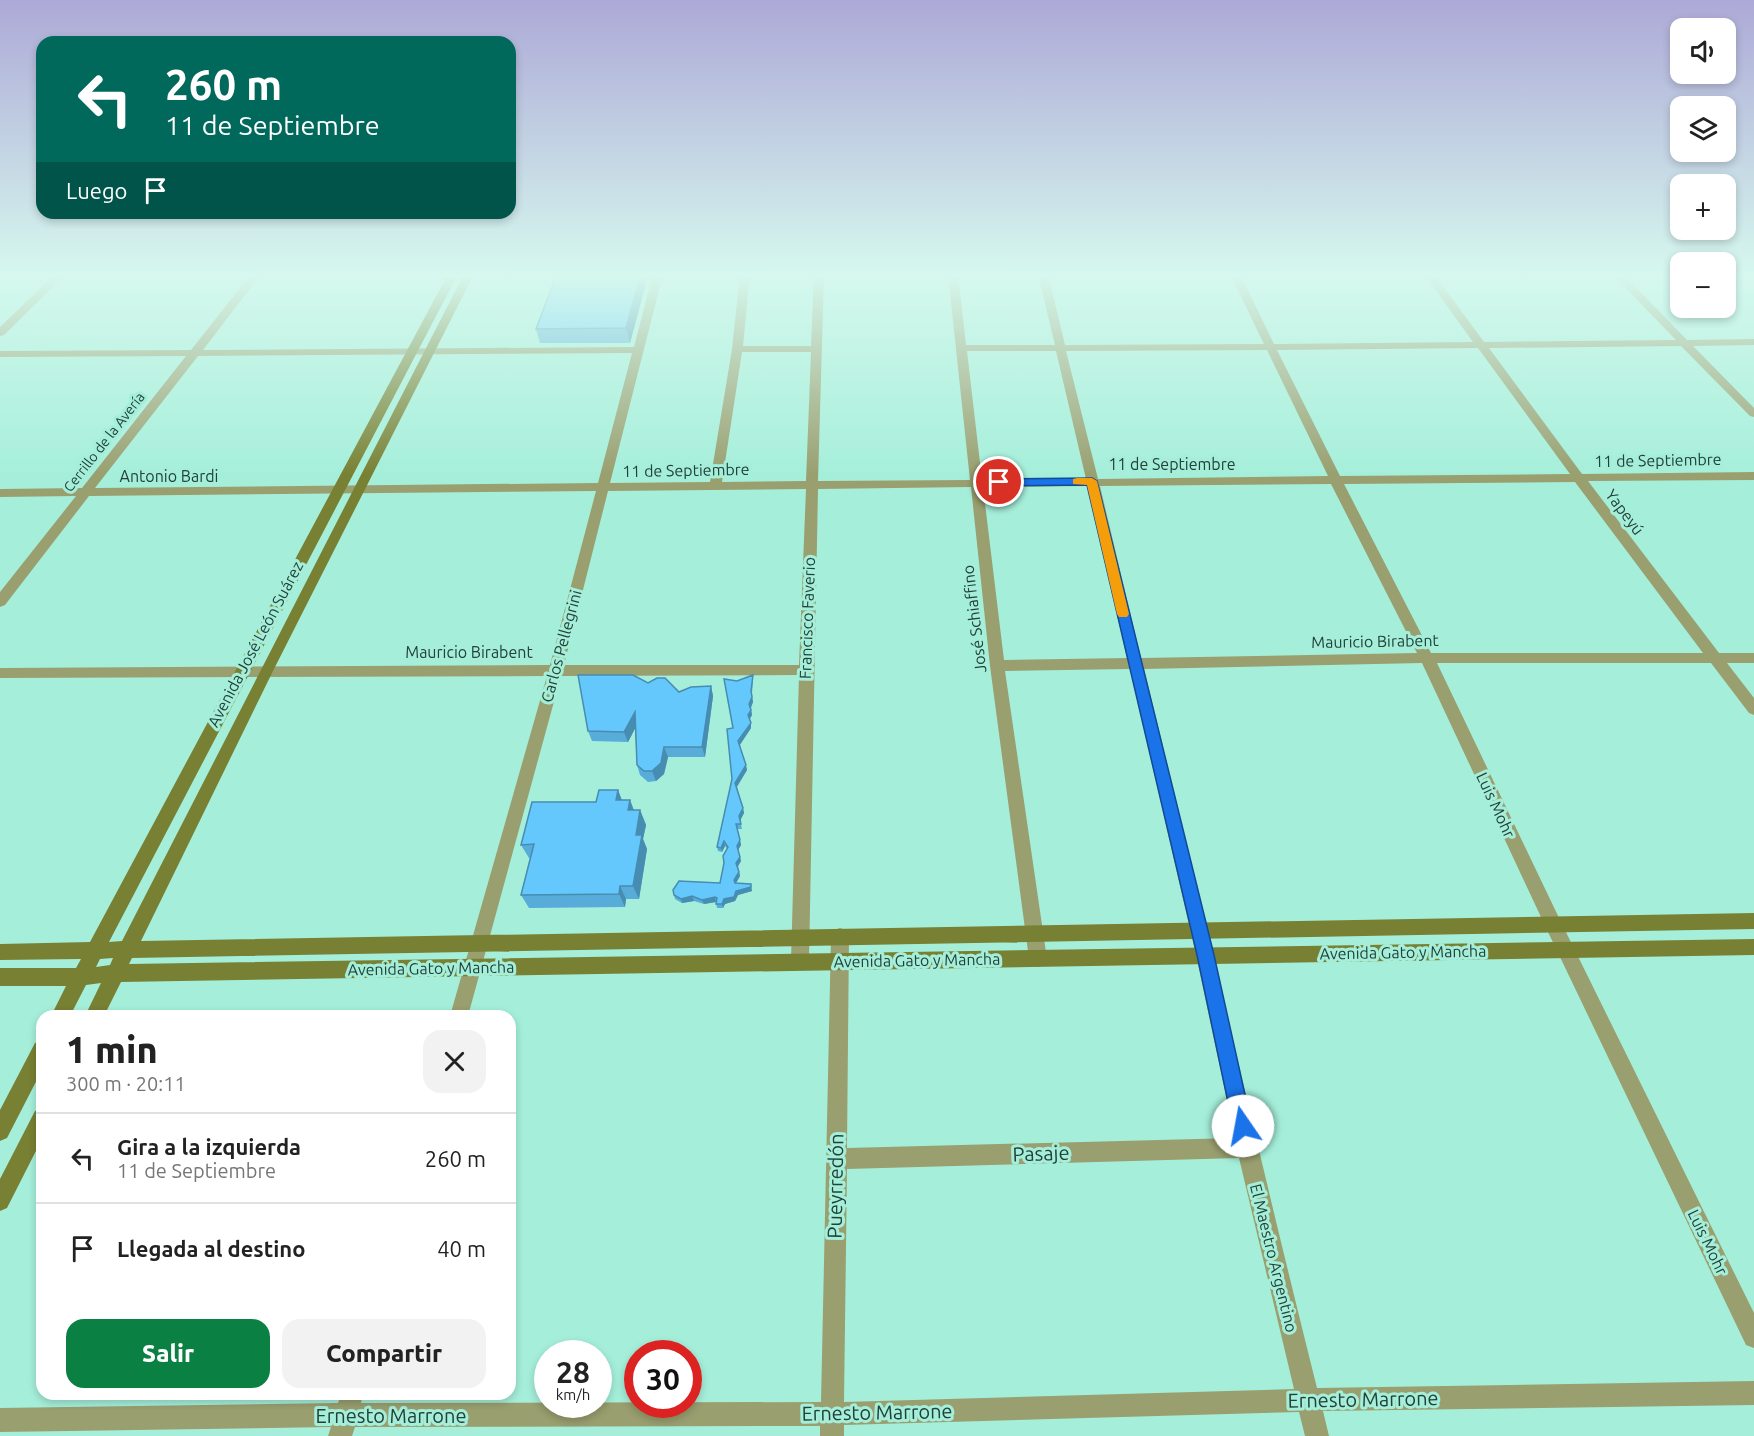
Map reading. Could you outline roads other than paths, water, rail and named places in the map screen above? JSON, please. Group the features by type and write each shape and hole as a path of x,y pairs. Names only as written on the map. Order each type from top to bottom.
{"main road":[{"name":"Avenida José León Suárez","path":"63,1010 416,341"},
{"name":"Avenida José León Suárez","path":"97,1010 266,671 435,341"},
{"name":"Avenida Gato y Mancha","path":"0,952 1754,921"},
{"name":"Avenida Gato y Mancha","path":"0,977 800,961 1754,947"},
{"path":"0,1131 36,1062"},
{"path":"0,1201 36,1130"}],"street":[{"name":"Cerrillo de la Avería","path":"0,602 203,341"},
{"name":"Carlos Pellegrini","path":"461,1010 556,669 640,341"},
{"path":"715,486 738,341"},
{"name":"Francisco Faverio","path":"800,961 816,341"},
{"name":"José Schiaffino","path":"960,341 997,666 1038,959"},
{"name":"El Maestro Argentino","path":"1060,341 1200,931 1247,1148 1317,1436"},
{"name":"Luis Mohr","path":"1268,341 1335,479 1427,658 1554,926 1754,1337"},
{"name":"Yapeyú","path":"1478,341 1754,709"},
{"path":"961,348 1754,342"},
{"path":"1685,343 1754,414"},
{"path":"737,349 816,349"},
{"path":"0,354 638,350"},
{"name":"11 de Septiembre","path":"338,491 1092,481 1754,476"},
{"name":"Antonio Bardi","path":"0,493 338,491"},
{"name":"Mauricio Birabent","path":"997,666 1427,658 1754,658"},
{"name":"Mauricio Birabent","path":"0,673 556,669 806,670"},
{"name":"Pueyrredón","path":"832,1425 840,936"},
{"name":"Pasaje","path":"835,1159 1247,1148"},
{"name":"Ernesto Marrone","path":"0,1420 346,1415 832,1425 1309,1400 1754,1393"}]}
